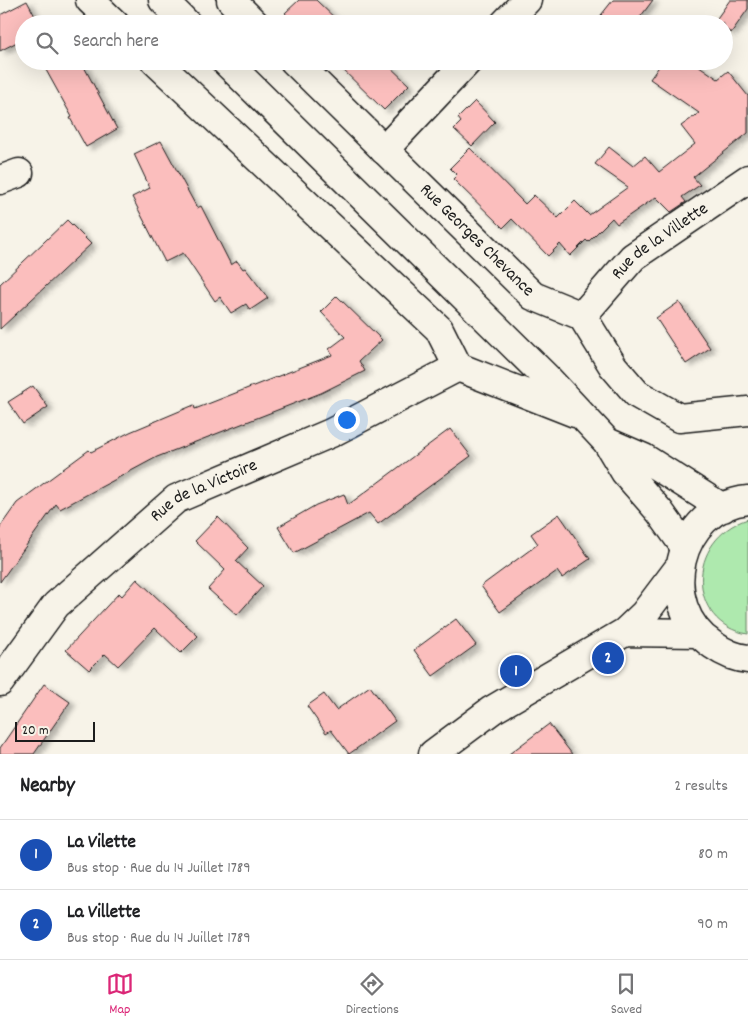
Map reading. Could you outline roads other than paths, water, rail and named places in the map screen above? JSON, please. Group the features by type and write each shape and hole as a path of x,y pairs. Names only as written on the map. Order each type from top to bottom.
{"street":[{"path":"90,0 106,15"},
{"path":"163,0 179,15"},
{"path":"231,0 247,15"},
{"path":"512,15 526,0"},
{"path":"165,70 438,329 458,367 583,416"},
{"path":"235,70 608,442 625,472 660,512 682,558 678,592 685,614 698,633 724,652 748,659"},
{"name":"Rue Georges Chevance","path":"303,70 533,296 582,316"},
{"path":"384,150 460,70"},
{"name":"Rue de la Villette","path":"582,316 633,257 748,179"},
{"path":"582,316 613,366 637,394 679,418 748,411"},
{"name":"Rue de la Victoire","path":"0,682 56,605 176,499 331,433 458,367"},
{"path":"608,442 735,504"},
{"path":"433,754 492,710 625,632 644,614 682,558 700,524 735,504"},
{"path":"625,632 698,633"}],"place":[{"name":"La Villette","path":"608,658"},
{"name":"La Vilette","path":"516,671"}]}
